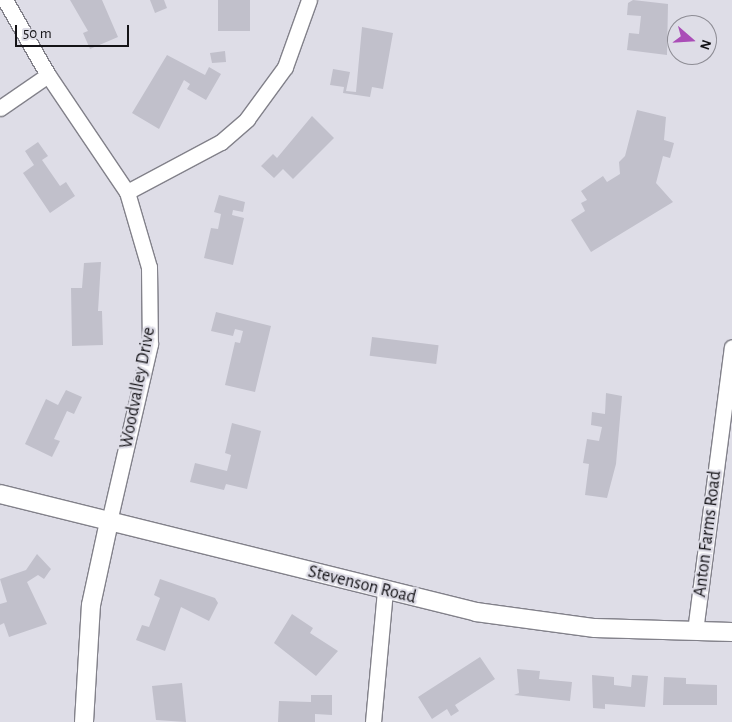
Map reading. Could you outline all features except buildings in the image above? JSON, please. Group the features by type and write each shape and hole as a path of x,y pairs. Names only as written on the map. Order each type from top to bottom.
{"street":[{"name":"Woodvalley Drive","path":"5,0 48,75 127,192 149,267 152,317 145,370 91,605 84,722"},
{"path":"127,192 221,142 247,119 285,67 309,0"},
{"path":"0,108 48,75"},
{"name":"Anton Farms Road","path":"695,631 732,348"},
{"name":"Stevenson Road","path":"0,494 386,591 531,622 732,632"},
{"path":"373,722 386,591"}]}
